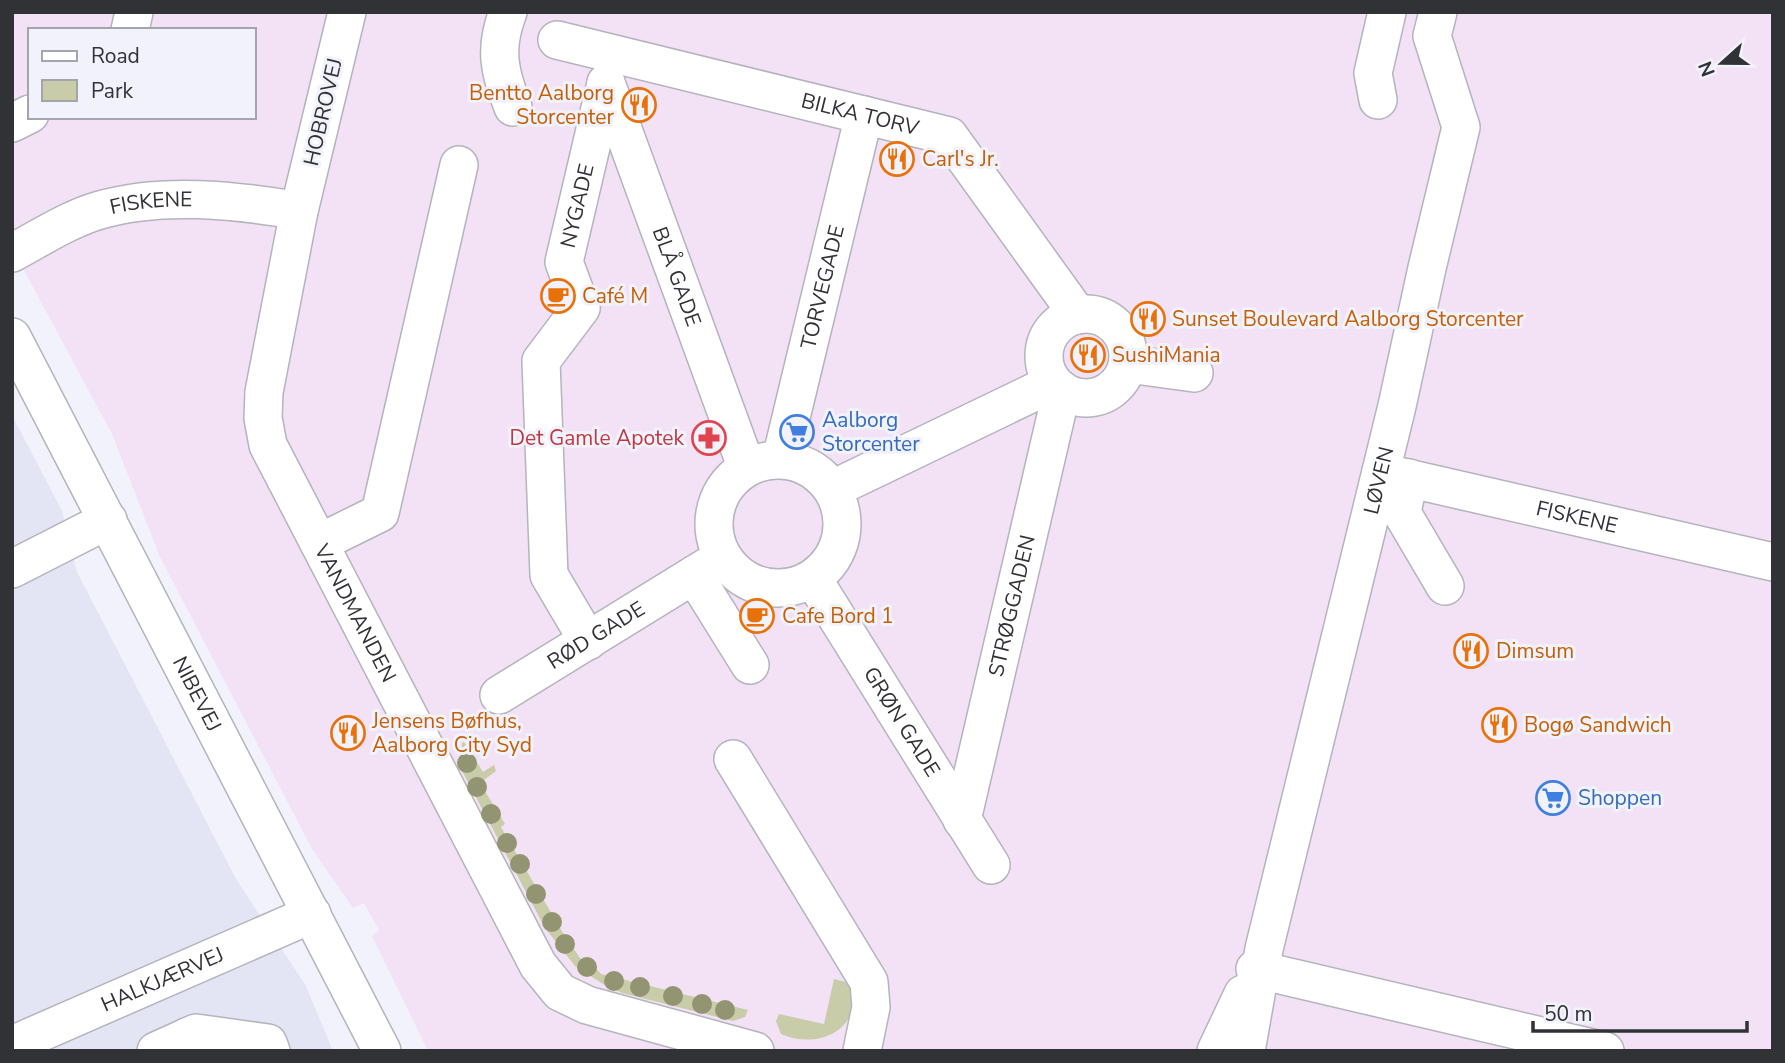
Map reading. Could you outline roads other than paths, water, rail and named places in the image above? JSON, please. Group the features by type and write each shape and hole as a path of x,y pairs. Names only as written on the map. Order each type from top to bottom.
{"street":[{"name":"HOBROVEJ","path":"299,211 347,12"},
{"path":"509,12 499,44 499,62 503,83 513,107"},
{"path":"1378,100 1373,73 1387,12"},
{"name":"LØVEN","path":"1245,1051 1260,963 1395,475 1461,127 1432,36 1438,12"},
{"name":"BILKA TORV","path":"557,40 949,136 1078,315"},
{"name":"BLÅ GADE","path":"606,83 746,466 744,469"},
{"name":"NYGADE","path":"588,641 549,575 541,360 581,308 564,262 606,83"},
{"path":"12,123 28,115"},
{"name":"TORVEGADE","path":"781,459 864,115"},
{"path":"319,543 380,513 459,165"},
{"name":"FISKENE","path":"12,253 100,210 130,205 190,199 223,200 299,211"},
{"name":"VANDMANDEN","path":"299,211 264,392 263,418 268,445 319,543 338,609 538,965 561,992 587,1005 754,1051"},
{"path":"1091,314 1116,326 1124,337 1128,350 1128,364 1119,383 1102,395 1088,398 1075,397 1058,386 1046,370 1044,356 1047,342 1059,325 1078,315 1091,314"},
{"name":"NIBEVEJ","path":"12,337 382,1051"},
{"path":"1128,364 1194,373"},
{"path":"833,489 1058,386"},
{"name":"STRØGGADEN","path":"962,820 1058,386"},
{"path":"708,566 736,573 754,584 774,588 794,587 813,579 828,565 839,547 843,528 841,507 833,489 819,473 801,463 781,459 761,461 744,469 728,482 718,499 714,518 715,538 708,566 750,665"},
{"name":"FISKENE","path":"1395,475 1773,562"},
{"path":"1395,475 1402,513 1445,586"},
{"path":"12,569 108,520"},
{"name":"RØD GADE","path":"499,695 708,566"},
{"name":"GRØN GADE","path":"813,579 991,865"},
{"path":"733,760 869,982 871,1007 862,1051"},
{"name":"HALKJÆRVEJ","path":"12,1045 312,914"},
{"path":"1260,963 1605,1051"},
{"name":"LØVEN","path":"1216,1051 1260,963"},
{"path":"179,1046 195,1033 268,1043 271,1051"}],"place":[{"name":"Bentto Aalborg Storcenter","path":"639,105"},
{"name":"Carl's Jr.","path":"897,159"},
{"name":"Café M","path":"558,296"},
{"name":"Sunset Boulevard Aalborg Storcenter","path":"1148,319"},
{"name":"SushiMania","path":"1088,355"},
{"name":"Aalborg Storcenter","path":"797,432"},
{"name":"Det Gamle Apotek","path":"709,438"},
{"name":"Cafe Bord 1","path":"757,616"},
{"name":"Dimsum","path":"1471,651"},
{"name":"Bogø Sandwich","path":"1499,725"},
{"name":"Jensens Bøfhus, Aalborg City Syd","path":"348,733"},
{"name":"Shoppen","path":"1553,798"}]}
